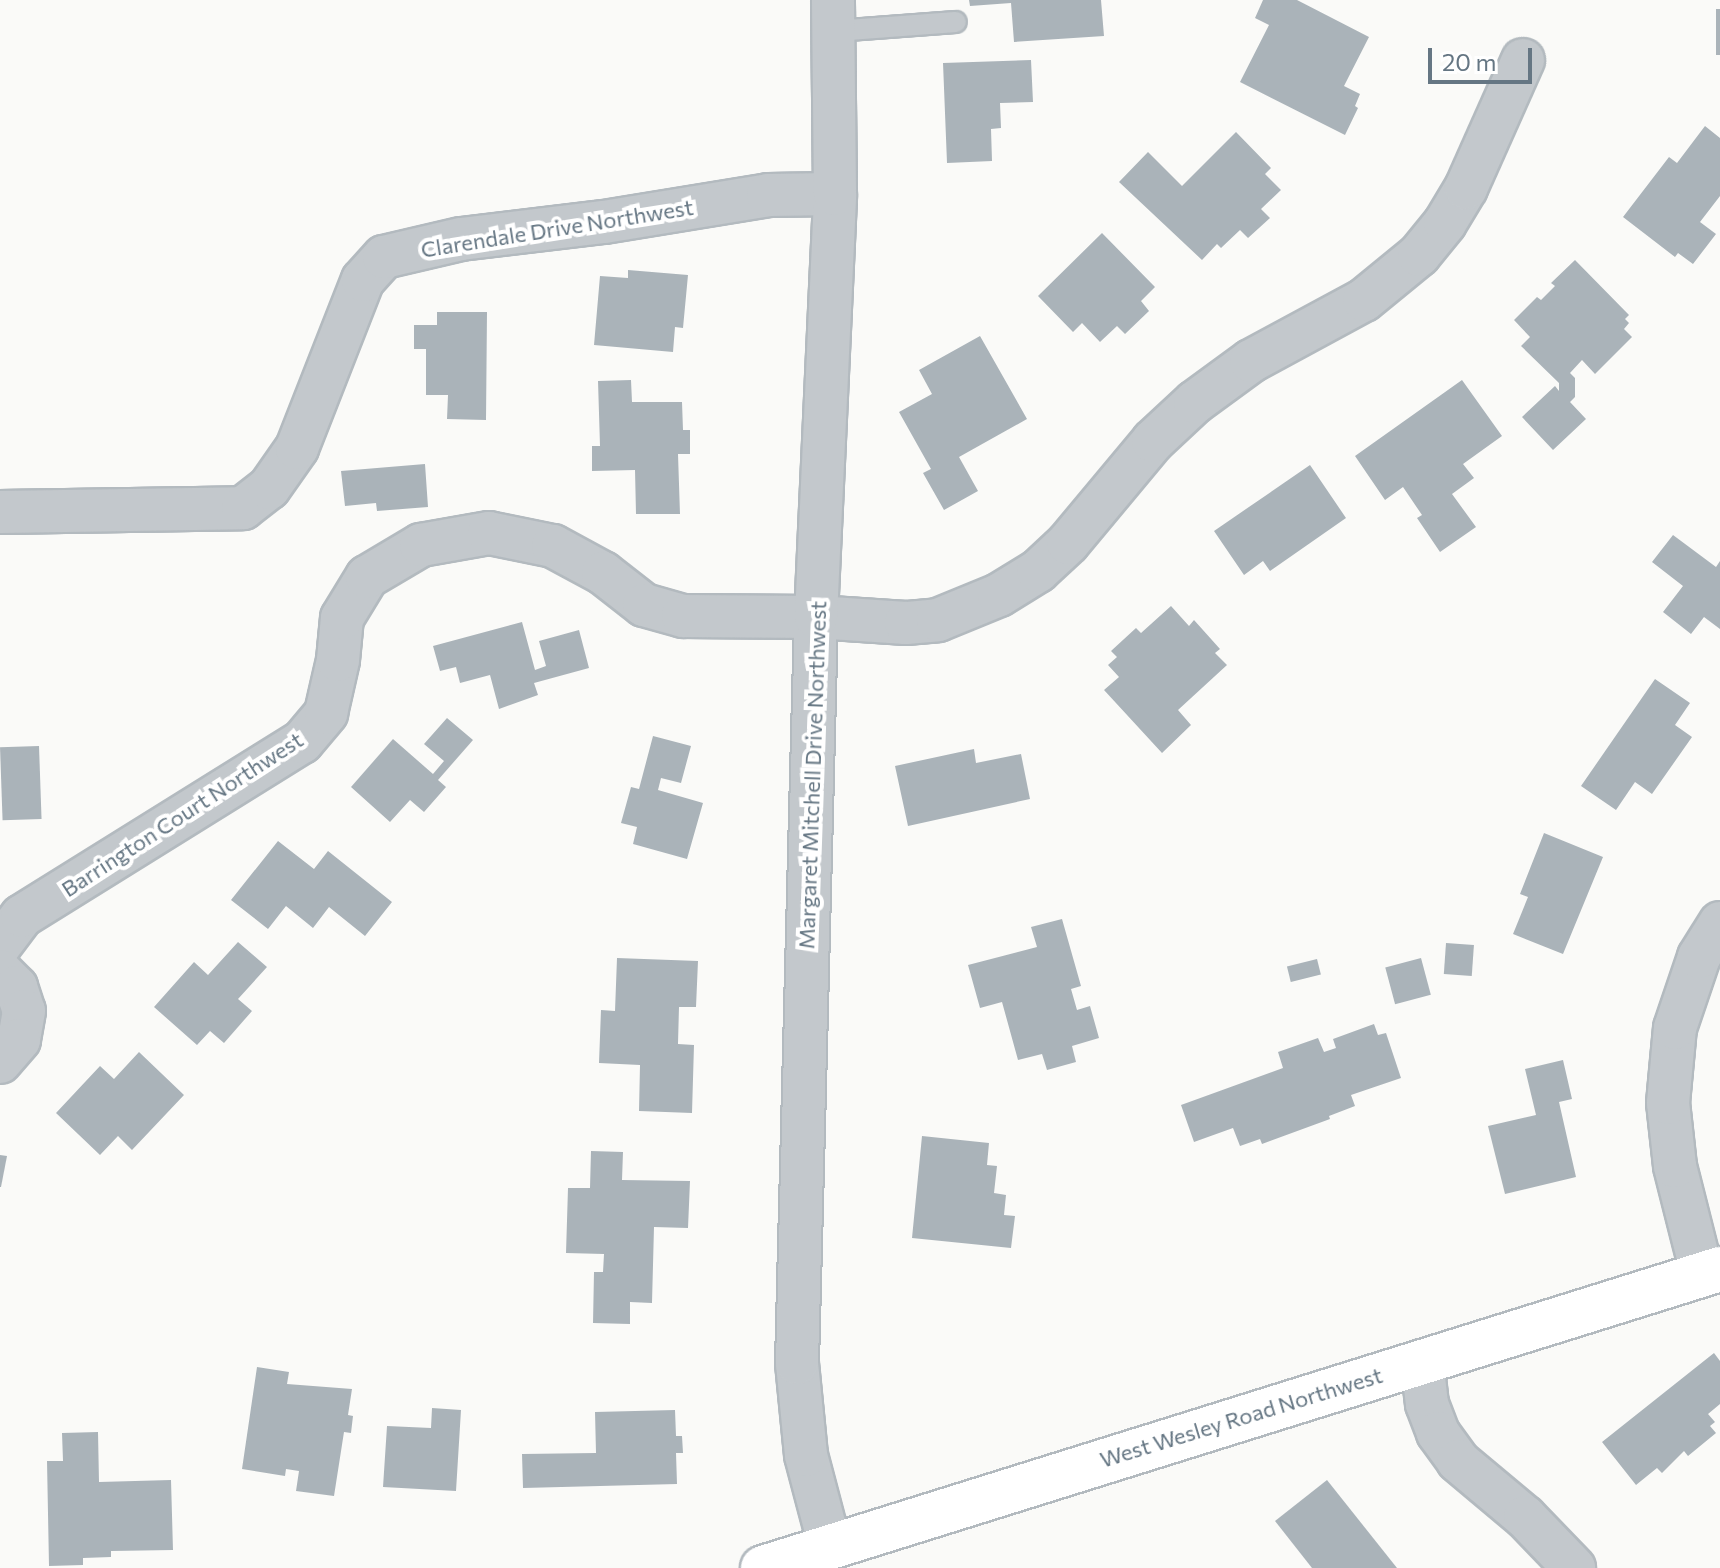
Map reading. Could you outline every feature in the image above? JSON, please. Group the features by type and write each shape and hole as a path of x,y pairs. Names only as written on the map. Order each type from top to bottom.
{"street":[{"name":"Margaret Mitchell Drive Northwest","path":"830,1546 806,1455 797,1363 816,617 835,194 834,15"},
{"name":"Barrington Court Northwest","path":"0,945 22,916 302,742 326,713 338,660 342,618 367,577 421,545 489,533 553,546 603,573 644,605 683,616 816,617 906,623 938,620 999,595 1038,571 1068,543 1153,441 1195,402 1251,361 1364,300 1419,255 1445,223 1466,188 1523,60"},
{"name":"Clarendale Drive Northwest","path":"0,512 243,508 269,488 297,448 363,280 384,257 461,239 604,222 768,195 835,194"},
{"path":"1711,1271 1675,1166 1668,1103 1675,1028 1699,957 1720,923"},
{"path":"0,971 16,987 24,1011 19,1040 0,1062"},
{"name":"West Wesley Road Northwest","path":"763,1568 1711,1271"},
{"path":"1422,1361 1427,1404 1438,1433 1458,1461 1525,1517 1574,1568"}],"lane":[{"path":"834,15 956,22"}],"building":[{"path":"969,0 1101,0 1104,36 1014,42 1011,3 970,6"},
{"path":"1263,0 1297,0 1369,37 1344,86 1360,94 1355,106 1358,108 1345,135 1240,82 1269,25 1255,18"},
{"path":"1716,9 1720,9 1720,55 1716,55"},
{"path":"1031,60 1033,102 1000,103 1001,128 991,129 992,161 947,163 943,63"},
{"path":"1705,126 1720,138 1720,196 1700,222 1716,234 1693,264 1678,253 1675,257 1623,217 1669,157 1677,163"},
{"path":"1236,132 1271,168 1265,174 1281,190 1261,209 1270,218 1248,238 1240,230 1221,248 1217,244 1202,260 1119,182 1148,152 1182,186"},
{"path":"1102,233 1155,287 1141,301 1149,311 1125,334 1117,326 1100,342 1082,323 1073,332 1038,296"},
{"path":"1575,260 1629,315 1625,319 1629,323 1624,329 1632,337 1595,374 1582,360 1570,373 1575,378 1575,397 1570,402 1586,419 1553,450 1522,417 1555,386 1559,391 1559,383 1521,346 1530,337 1514,320 1537,297 1541,300 1555,286 1551,283"},
{"path":"628,270 688,275 683,328 675,327 673,352 594,345 600,276 628,278"},
{"path":"437,312 487,312 486,420 447,419 448,395 426,395 426,349 414,349 414,325 437,325"},
{"path":"980,336 1027,419 959,457 978,491 944,510 923,473 931,469 899,412 932,394 919,370"},
{"path":"631,380 632,402 682,402 683,430 690,430 690,454 678,454 680,514 636,514 635,470 592,471 592,446 600,446 598,381"},
{"path":"1462,380 1502,436 1463,464 1474,478 1452,494 1476,527 1440,552 1417,518 1422,515 1403,487 1385,500 1355,456"},
{"path":"425,464 428,507 377,511 376,503 345,506 341,471"},
{"path":"1310,465 1346,518 1270,571 1263,561 1244,575 1214,531"},
{"path":"1673,535 1716,567 1720,561 1720,629 1704,617 1691,634 1663,612 1683,586 1652,562"},
{"path":"1171,606 1189,626 1194,620 1220,649 1215,653 1227,665 1178,710 1191,725 1162,753 1104,690 1119,677 1108,665 1117,657 1111,651 1136,628 1141,633"},
{"path":"522,622 535,670 546,666 539,641 579,630 589,668 534,683 538,695 499,709 490,675 460,683 456,667 440,671 433,646"},
{"path":"1655,679 1690,703 1675,725 1692,737 1652,794 1635,782 1616,810 1581,786"},
{"path":"447,718 473,740 438,780 446,787 424,812 410,800 390,822 351,787 393,739 433,774 444,761 424,744"},
{"path":"653,736 691,746 681,783 661,778 658,790 703,803 687,859 633,844 637,827 621,823 631,787 639,789"},
{"path":"39,746 42,819 3,820 0,747"},
{"path":"974,749 976,763 1021,754 1030,799 908,826 895,766"},
{"path":"1544,833 1603,857 1563,954 1513,934 1528,897 1520,894"},
{"path":"278,841 314,869 328,851 392,902 365,936 329,907 313,928 286,906 268,929 231,900"},
{"path":"1062,919 1081,986 1071,989 1077,1010 1090,1006 1099,1038 1072,1046 1076,1062 1047,1070 1042,1054 1018,1060 1002,1002 980,1008 968,965 1037,947 1031,927"},
{"path":"238,942 267,967 238,999 252,1011 224,1043 210,1031 197,1045 154,1007 194,962 208,975"},
{"path":"1446,943 1474,945 1472,976 1444,974"},
{"path":"617,958 698,961 696,1007 679,1007 678,1044 694,1045 692,1113 639,1111 640,1065 599,1063 601,1010 615,1011"},
{"path":"1421,958 1431,995 1395,1004 1385,968"},
{"path":"1317,959 1321,975 1291,982 1287,966"},
{"path":"1374,1024 1378,1035 1386,1033 1401,1078 1351,1095 1355,1106 1329,1116 1330,1119 1262,1144 1260,1139 1240,1146 1233,1128 1194,1142 1181,1105 1283,1068 1278,1052 1318,1038 1324,1052 1336,1048 1333,1039"},
{"path":"139,1052 184,1095 132,1150 118,1136 100,1155 56,1113 100,1066 114,1079"},
{"path":"1563,1060 1572,1099 1559,1102 1576,1177 1505,1194 1488,1126 1536,1115 1525,1069"},
{"path":"922,1136 989,1143 987,1165 997,1166 994,1193 1006,1195 1004,1215 1015,1216 1011,1248 912,1238"},
{"path":"591,1151 623,1152 622,1180 690,1181 688,1228 654,1227 652,1303 630,1302 630,1324 593,1323 594,1272 603,1272 604,1254 566,1253 568,1188 590,1188"},
{"path":"0,1155 7,1156 1,1187 0,1187"},
{"path":"1714,1353 1720,1361 1720,1404 1708,1414 1715,1422 1710,1426 1716,1433 1688,1456 1684,1451 1662,1473 1657,1468 1636,1485 1602,1442"},
{"path":"257,1367 289,1372 287,1384 352,1389 348,1415 353,1416 351,1433 344,1432 334,1496 296,1491 299,1471 286,1469 285,1476 242,1469"},
{"path":"432,1408 461,1410 456,1491 383,1487 387,1426 431,1428"},
{"path":"675,1410 676,1436 682,1436 683,1453 676,1453 677,1484 523,1488 522,1454 596,1453 595,1412"},
{"path":"98,1432 99,1482 171,1480 173,1550 111,1551 111,1557 83,1558 83,1565 49,1566 47,1461 63,1461 62,1433"},
{"path":"1327,1480 1397,1568 1312,1568 1275,1521"}]}
